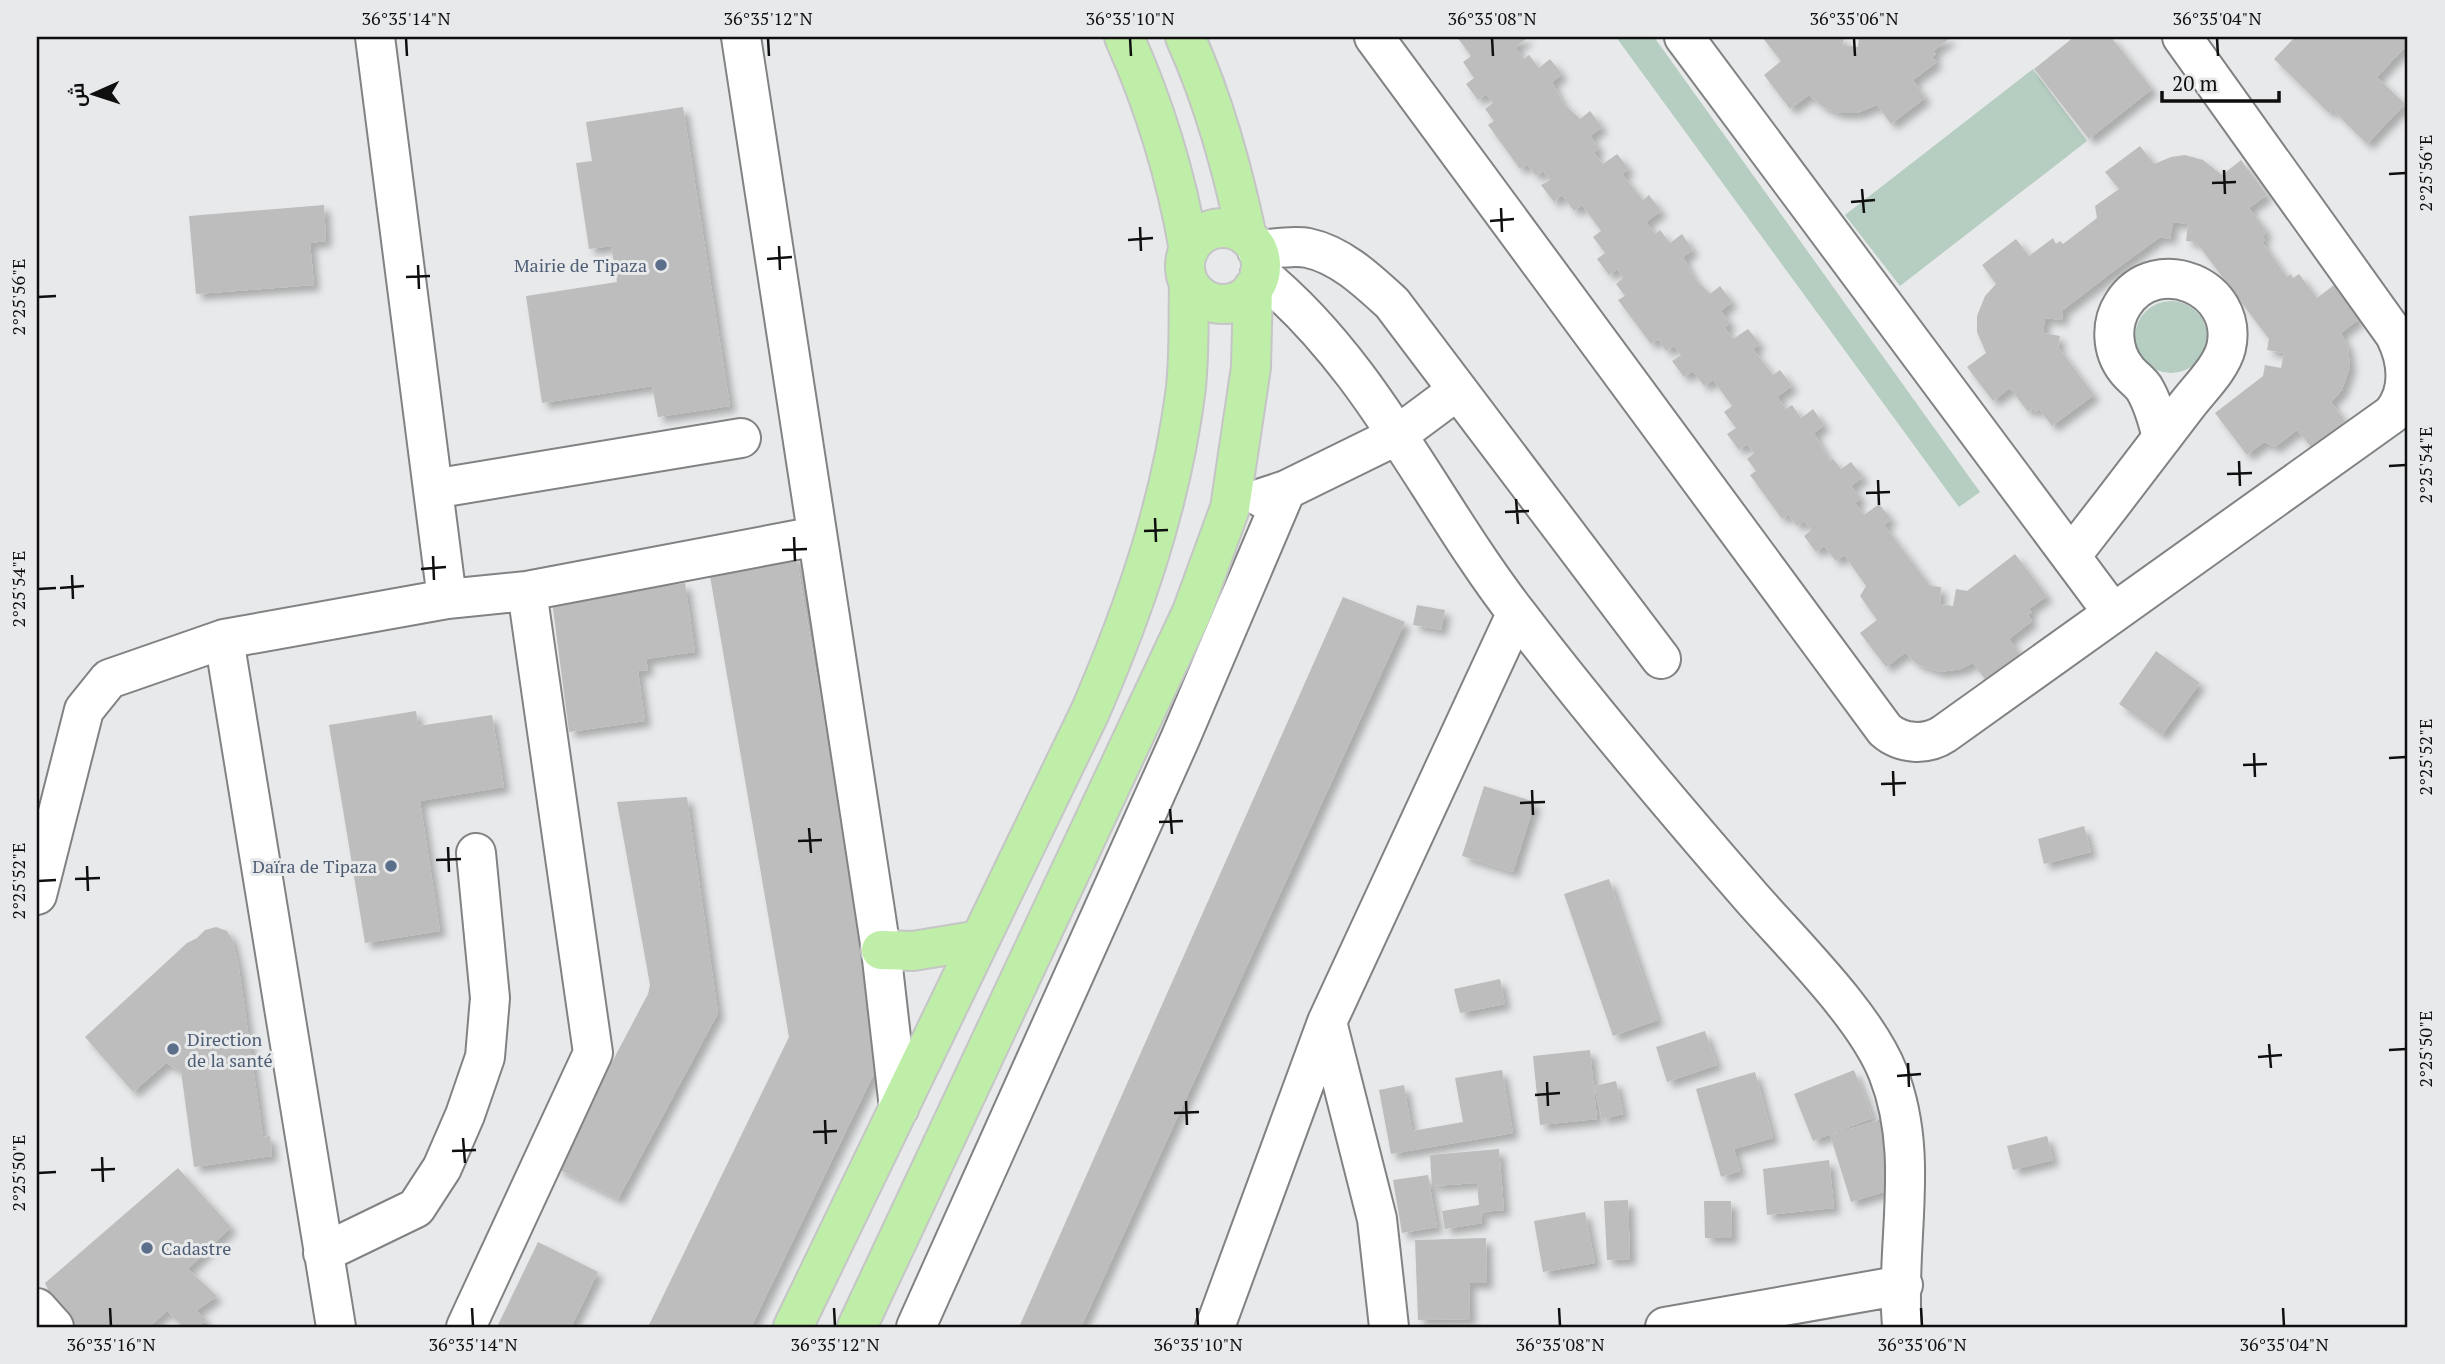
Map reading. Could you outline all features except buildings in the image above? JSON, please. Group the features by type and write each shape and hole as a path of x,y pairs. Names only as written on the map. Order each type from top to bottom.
{"main road":[{"path":"793,1327 1090,712 1128,625 1158,531 1185,393 1189,266 1174,171 1148,91 1124,37"},
{"path":"857,1327 1192,612 1230,508 1251,367 1254,262 1221,132 1203,76 1185,37"},
{"path":"1215,229 1232,229 1254,262 1233,303 1216,303 1200,296 1189,266 1200,236 1215,229"},
{"path":"881,950 913,951 980,940"}],"street":[{"path":"375,37 447,599"},
{"path":"741,37 881,950 899,1108"},
{"path":"1374,37 1894,737 1920,742 1934,741 2392,414 2406,390 2404,362 2395,335 2182,37"},
{"path":"1684,37 2113,614"},
{"path":"1661,659 1392,303 1365,278 1339,260 1307,248 1254,262 1320,331 1396,436 1516,614 1693,830 1851,1012 1888,1072 1905,1130 1903,1285 1900,1299 1902,1327"},
{"path":"1230,508 1286,490 1396,436 1458,390"},
{"path":"433,489 741,438"},
{"path":"2071,556 2162,438"},
{"path":"916,1327 1180,739 1286,490"},
{"path":"37,895 84,710 110,679 224,639 447,599 527,592 817,536"},
{"path":"466,1327 593,1053 527,592"},
{"path":"1214,1327 1327,1022 1516,614"},
{"path":"224,639 336,1327"},
{"path":"323,1253 416,1208 442,1168 465,1115 485,1057 490,998 476,853"},
{"path":"1327,1022 1377,1219 1389,1327"},
{"path":"1665,1327 1903,1285"},
{"path":"37,1308 54,1327"}],"green space":[{"path":"1616,37 1654,37 1980,492 1959,507"},
{"path":"2033,69 2087,141 1900,286 1845,215"},
{"path":"2178,301 2197,311 2205,323 2205,351 2197,363 2185,371 2164,373 2145,363 2137,351 2135,330 2145,311 2157,303"}],"place":[{"name":"Mairie de Tipaza","path":"661,265"},
{"name":"Daïra de Tipaza","path":"391,866"},
{"name":"Direction de la santé","path":"173,1049"},
{"name":"Cadastre","path":"147,1248"}]}
